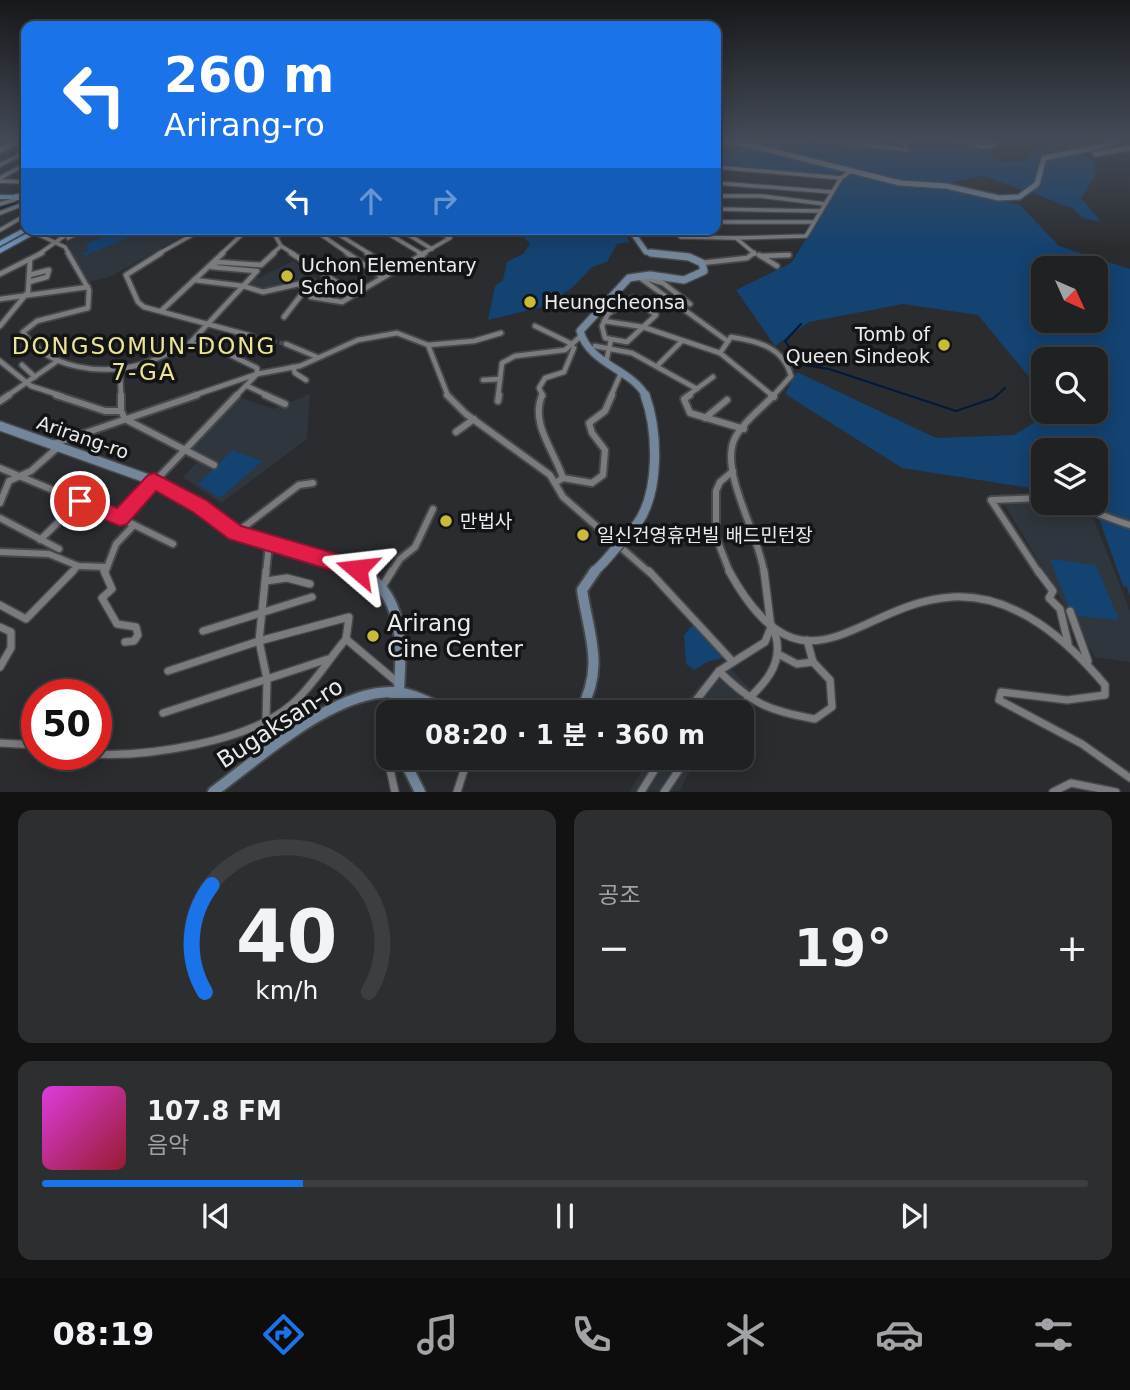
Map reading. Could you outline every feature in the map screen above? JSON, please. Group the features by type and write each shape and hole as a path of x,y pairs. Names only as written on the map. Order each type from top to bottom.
{"main road":[{"path":"0,197 21,196"},
{"path":"0,244 22,235"},
{"path":"0,251 27,235"}],"street":[{"path":"754,176 757,184"},
{"path":"823,176 841,178"},
{"path":"678,235 804,237 844,176"},
{"path":"871,176 900,183 946,186 1006,198 1023,196 1037,184 1039,176"},
{"path":"0,179 21,181"},
{"path":"721,183 832,192"},
{"path":"721,193 722,196 761,196 825,204"},
{"path":"0,204 21,198"},
{"path":"0,213 21,205"},
{"path":"721,209 821,211"},
{"path":"0,230 21,218"},
{"path":"721,222 814,222"},
{"path":"45,235 58,242 88,287 91,302 88,308 37,321 23,332 56,362 120,367 157,358 176,346 215,342 222,351 257,368 257,374 247,386 120,518"},
{"path":"0,274 30,261 67,235"},
{"path":"58,242 73,235"},
{"path":"192,235 128,271 126,275 138,302 144,307 252,336"},
{"path":"161,311 242,235"},
{"path":"279,235 276,237 281,246 355,294"},
{"path":"322,235 382,277"},
{"path":"339,235 394,270"},
{"path":"390,235 423,255"},
{"path":"408,235 432,249"},
{"path":"329,278 312,297 342,302 450,238 444,235"},
{"path":"634,235 646,252 689,257 702,263 759,255 789,255"},
{"path":"736,237 777,266"},
{"path":"189,344 257,271 212,267 217,262 261,265 281,246"},
{"path":"0,326 26,295 30,261"},
{"path":"563,478 557,460 541,435 538,402 543,396 539,388 545,378 564,372 573,346 581,336 582,326 629,278 639,276 684,279 704,271 702,263"},
{"path":"639,276 663,283 690,304"},
{"path":"639,276 677,307 726,340"},
{"path":"194,280 243,286 263,292 312,281 284,317"},
{"path":"0,299 88,287"},
{"path":"632,299 656,315 643,327 627,342 611,340 602,335 604,321 612,310 632,299"},
{"path":"604,321 643,327 720,353 774,397"},
{"path":"535,326 573,346"},
{"path":"0,503 9,481 20,477 53,447 125,419 257,374 293,367 358,340 385,334 408,335 428,345 474,341 501,333"},
{"path":"581,336 588,349 642,390 648,402 652,449 650,498 637,524 586,580 582,590 597,670 593,688 586,700"},
{"path":"719,671 747,700 780,655 780,643 771,623 762,553 730,457 735,439 792,376 779,351 735,337 726,340 720,353"},
{"path":"606,362 611,340"},
{"path":"658,365 682,341"},
{"path":"288,345 317,357"},
{"path":"428,345 446,394 474,419 550,475 562,497 640,562 733,662"},
{"path":"498,401 502,363 514,356 565,350 573,346"},
{"path":"596,346 632,353 697,389"},
{"path":"0,361 25,384 106,411 121,411"},
{"path":"0,401 56,362"},
{"path":"22,365 35,377"},
{"path":"120,367 121,411 125,419 214,465"},
{"path":"293,367 295,373 306,380"},
{"path":"555,483 563,478 592,483 603,475 605,450 592,433 589,423 605,411 621,373"},
{"path":"713,377 684,400 690,413 744,429"},
{"path":"483,380 500,379"},
{"path":"247,386 285,404"},
{"path":"704,418 727,400"},
{"path":"456,432 474,419"},
{"name":"Arirang-ro","path":"0,426 154,481 199,506 236,533 357,569 382,587 394,606 400,625 397,700"},
{"path":"0,468 120,518 173,544"},
{"path":"733,471 721,480 714,492 718,516 715,534 738,586 771,623 796,639 807,640 846,635 935,600 955,597 999,604 1068,643 1105,685 1105,695 1095,699 1031,697 1001,692 999,700 1082,744 1130,778"},
{"path":"236,533 299,485 313,483"},
{"path":"1031,498 991,500 1014,531 1025,555 1053,591 1049,598 1060,610 1068,643"},
{"path":"40,540 80,501"},
{"path":"382,587 400,559 415,547 433,509"},
{"path":"1102,515 1130,525"},
{"path":"0,518 59,549"},
{"path":"125,642 134,641 138,635 136,627 117,624 102,603 112,589 104,571 116,544 134,525"},
{"path":"266,720 267,679 259,641 269,544"},
{"path":"0,559 4,552 49,554 78,566 106,567"},
{"path":"0,605 26,619 78,566"},
{"path":"266,581 287,578 310,584"},
{"path":"203,631 312,597"},
{"path":"1070,611 1089,665"},
{"path":"112,753 143,752 195,743 266,720 289,706 346,639 349,617 259,641 168,671"},
{"path":"696,700 719,671 765,642 771,623"},
{"path":"0,626 11,632 11,648 0,667"},
{"path":"346,639 396,687 379,719 395,792"},
{"path":"754,703 772,711 815,719 823,711 830,710 830,680 813,662 807,640"},
{"path":"780,655 797,664 813,662"},
{"path":"163,713 328,659"},
{"name":"Bugaksan-ro","path":"213,792 341,704 396,687 422,700"},
{"path":"0,743 21,744"},
{"path":"409,770 420,792"},
{"path":"457,792 464,770"},
{"path":"641,792 655,770"},
{"path":"664,792 679,770"},
{"path":"1053,792 1071,783 1116,792"}],"shaded area":[{"path":"849,176 1095,176 1081,198 1101,222 1082,218 1074,209 983,176 953,182 965,192 1020,205 1059,246 1090,256 1031,256 1031,333 1108,333 1108,262 1130,269 1130,596 1127,587 1123,586 1098,515 1108,515 1108,438 1031,438 1031,488 902,468 785,394 797,372 936,438 1014,435 1032,424 1108,424 1108,347 1031,347 1031,380 978,315 903,304 809,322 775,346 736,290 791,263 843,180"},
{"path":"76,235 185,235 110,277 88,282 64,241"},
{"path":"108,235 135,235 84,256 82,253 89,251 86,244"},
{"path":"522,235 625,235 630,242 617,244 607,262 592,267 573,287 546,306 488,320 495,286 503,280 507,262 523,254 530,244"},
{"name":"Uchon Elementary School","path":"293,261 313,275 263,291 244,285 254,276 259,278"},
{"path":"310,394 307,439 221,503 183,477 204,455 190,448 239,397 273,409"},
{"path":"233,450 262,461 223,496 218,497 198,484"},
{"path":"1031,503 1031,515 1092,515 1130,611 1130,662 1095,657 1005,505"},
{"path":"1050,559 1096,565 1119,620 1078,616 1075,609 1069,608"},
{"path":"693,625 723,658 707,662 694,670 686,664 684,635"},
{"path":"723,661 758,697 754,702 687,699"},
{"path":"643,770 692,770 680,791 629,792"}],"waterway":[{"path":"0,208 21,200"},
{"path":"801,324 785,341 801,364"},
{"path":"798,364 829,369 956,411 994,398 1005,388"}],"tunnel":[{"path":"252,336 286,344"}],"place":[{"name":"Uchon Elementary School","path":"287,276"},
{"name":"Heungcheonsa","path":"530,302"},
{"name":"Tomb of Queen Sindeok","path":"944,345"},
{"name":"만법사","path":"446,521"},
{"name":"일신건영휴먼빌 배드민턴장","path":"583,535"},
{"name":"Arirang Cine Center","path":"373,636"}],"district":[{"name":"DONGSOMUN-DONG 7-GA","path":"144,359"}],"route":[{"path":"80,501 120,518 154,481 199,506 233,532 357,569"}]}
